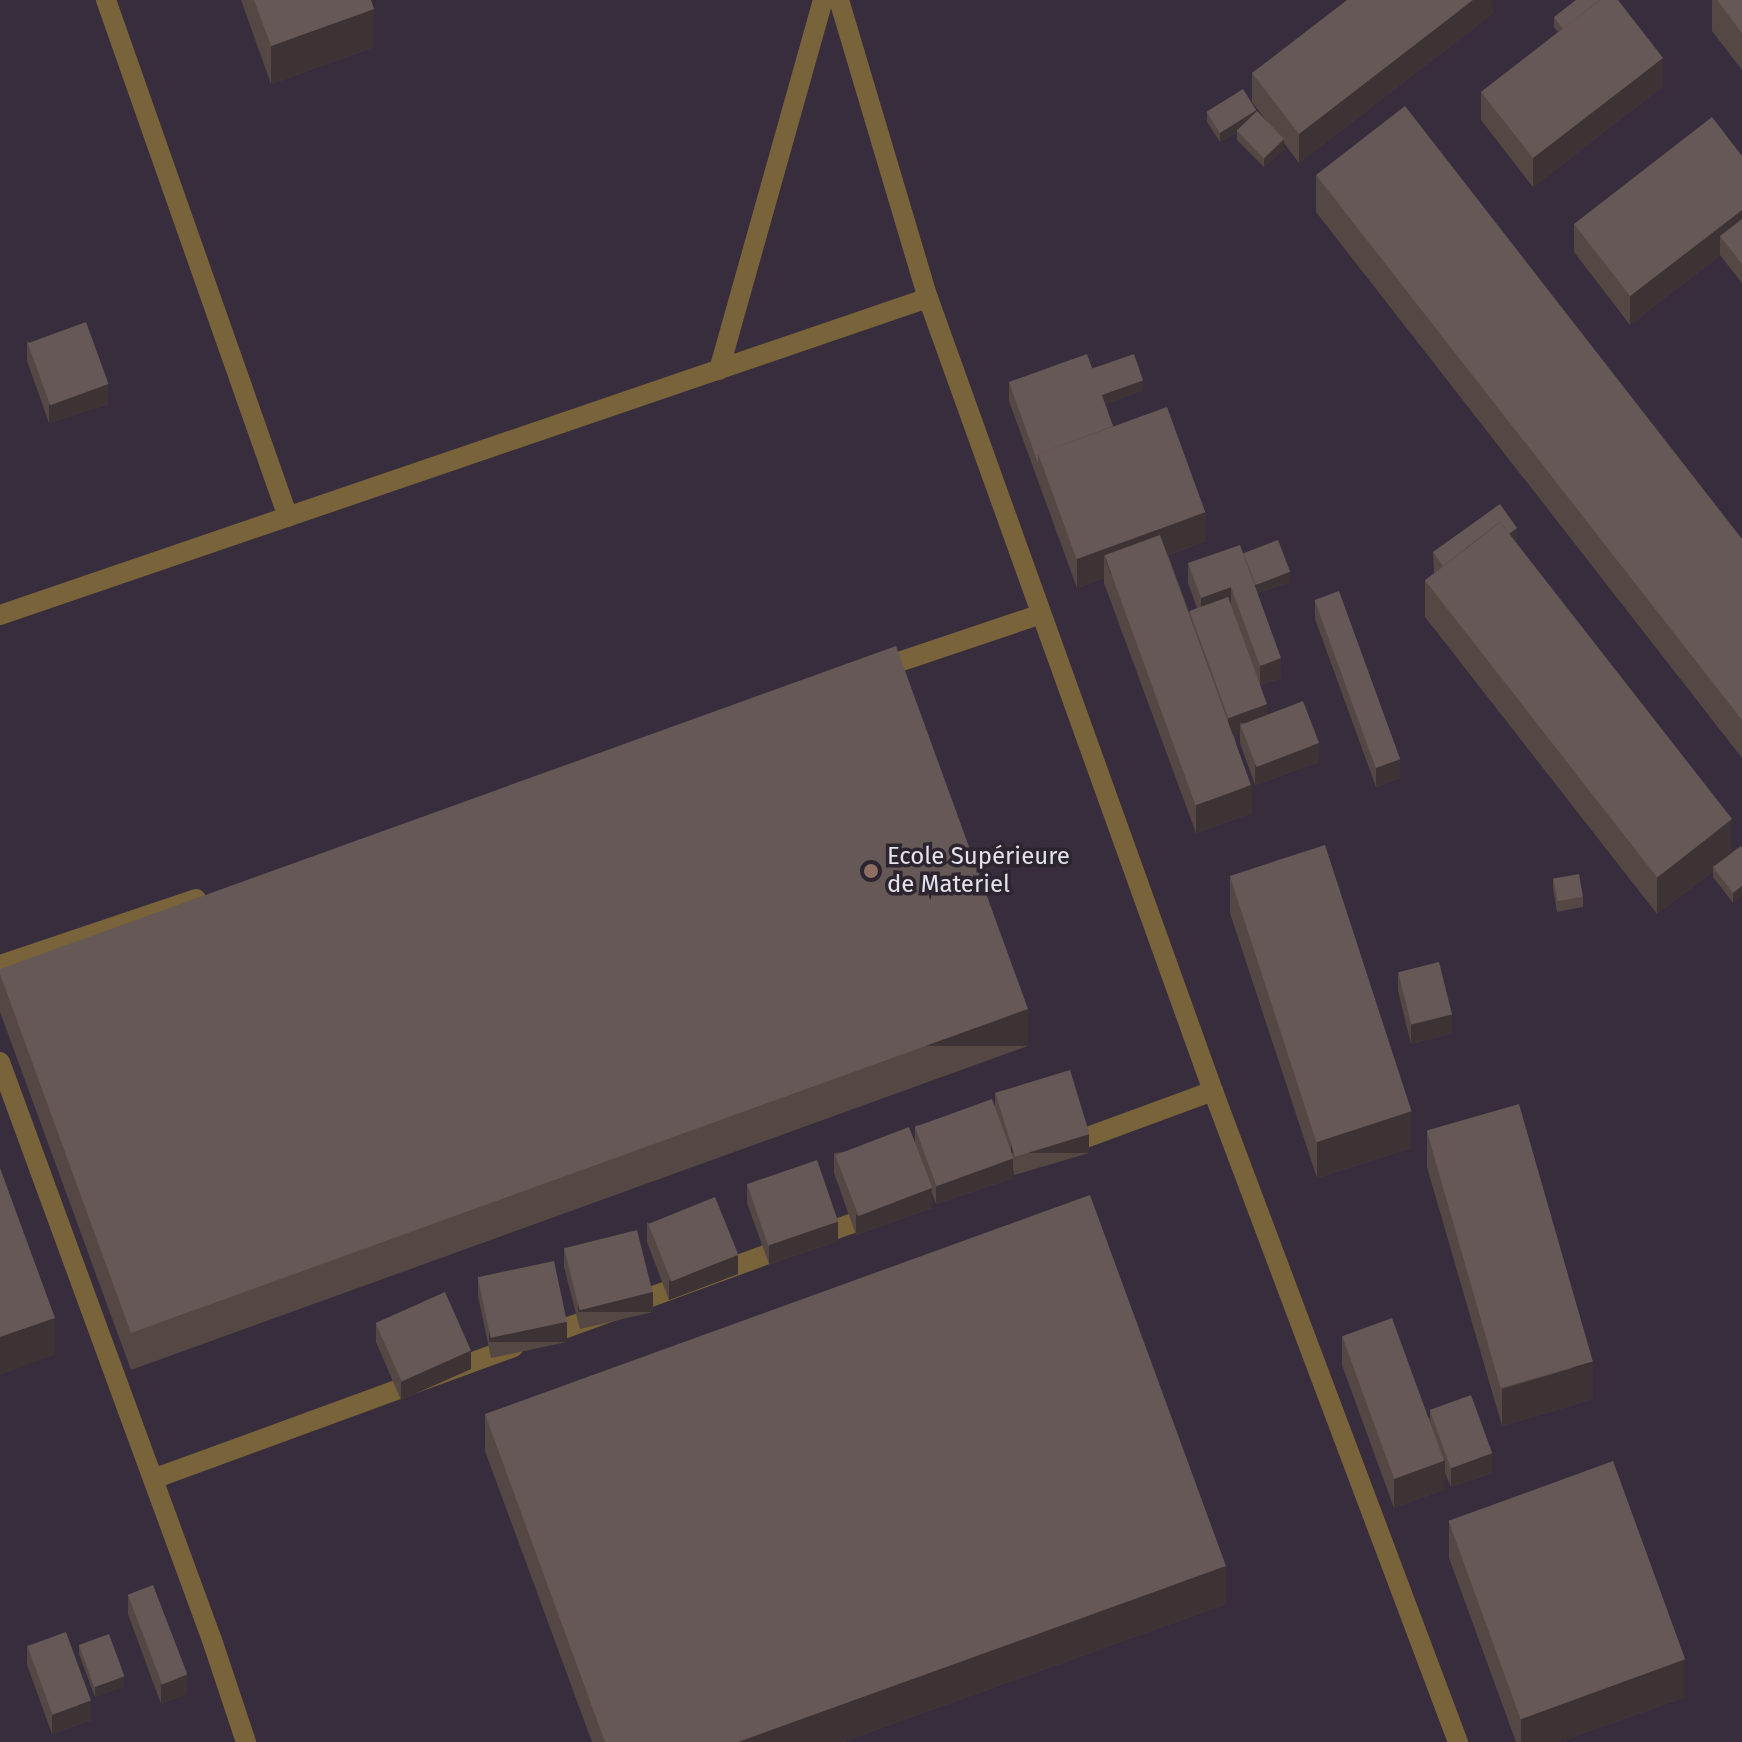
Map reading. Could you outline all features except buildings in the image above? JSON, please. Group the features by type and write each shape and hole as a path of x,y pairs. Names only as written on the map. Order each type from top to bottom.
{"street":[{"path":"106,0 288,517"},
{"path":"719,370 823,0"},
{"path":"839,0 928,298 1213,1091 1458,1742"},
{"path":"0,615 928,298"},
{"path":"860,675 1041,614"},
{"path":"0,965 211,894"},
{"path":"0,1062 246,1742"},
{"path":"1048,1151 1213,1091"},
{"path":"153,1479 899,1206"}],"shaded area":[{"name":"Ecole Supérieure de Materiel","path":"0,0 1742,0 1742,1742 0,1742"}],"place":[{"name":"Ecole Supérieure de Materiel","path":"871,871"}]}
